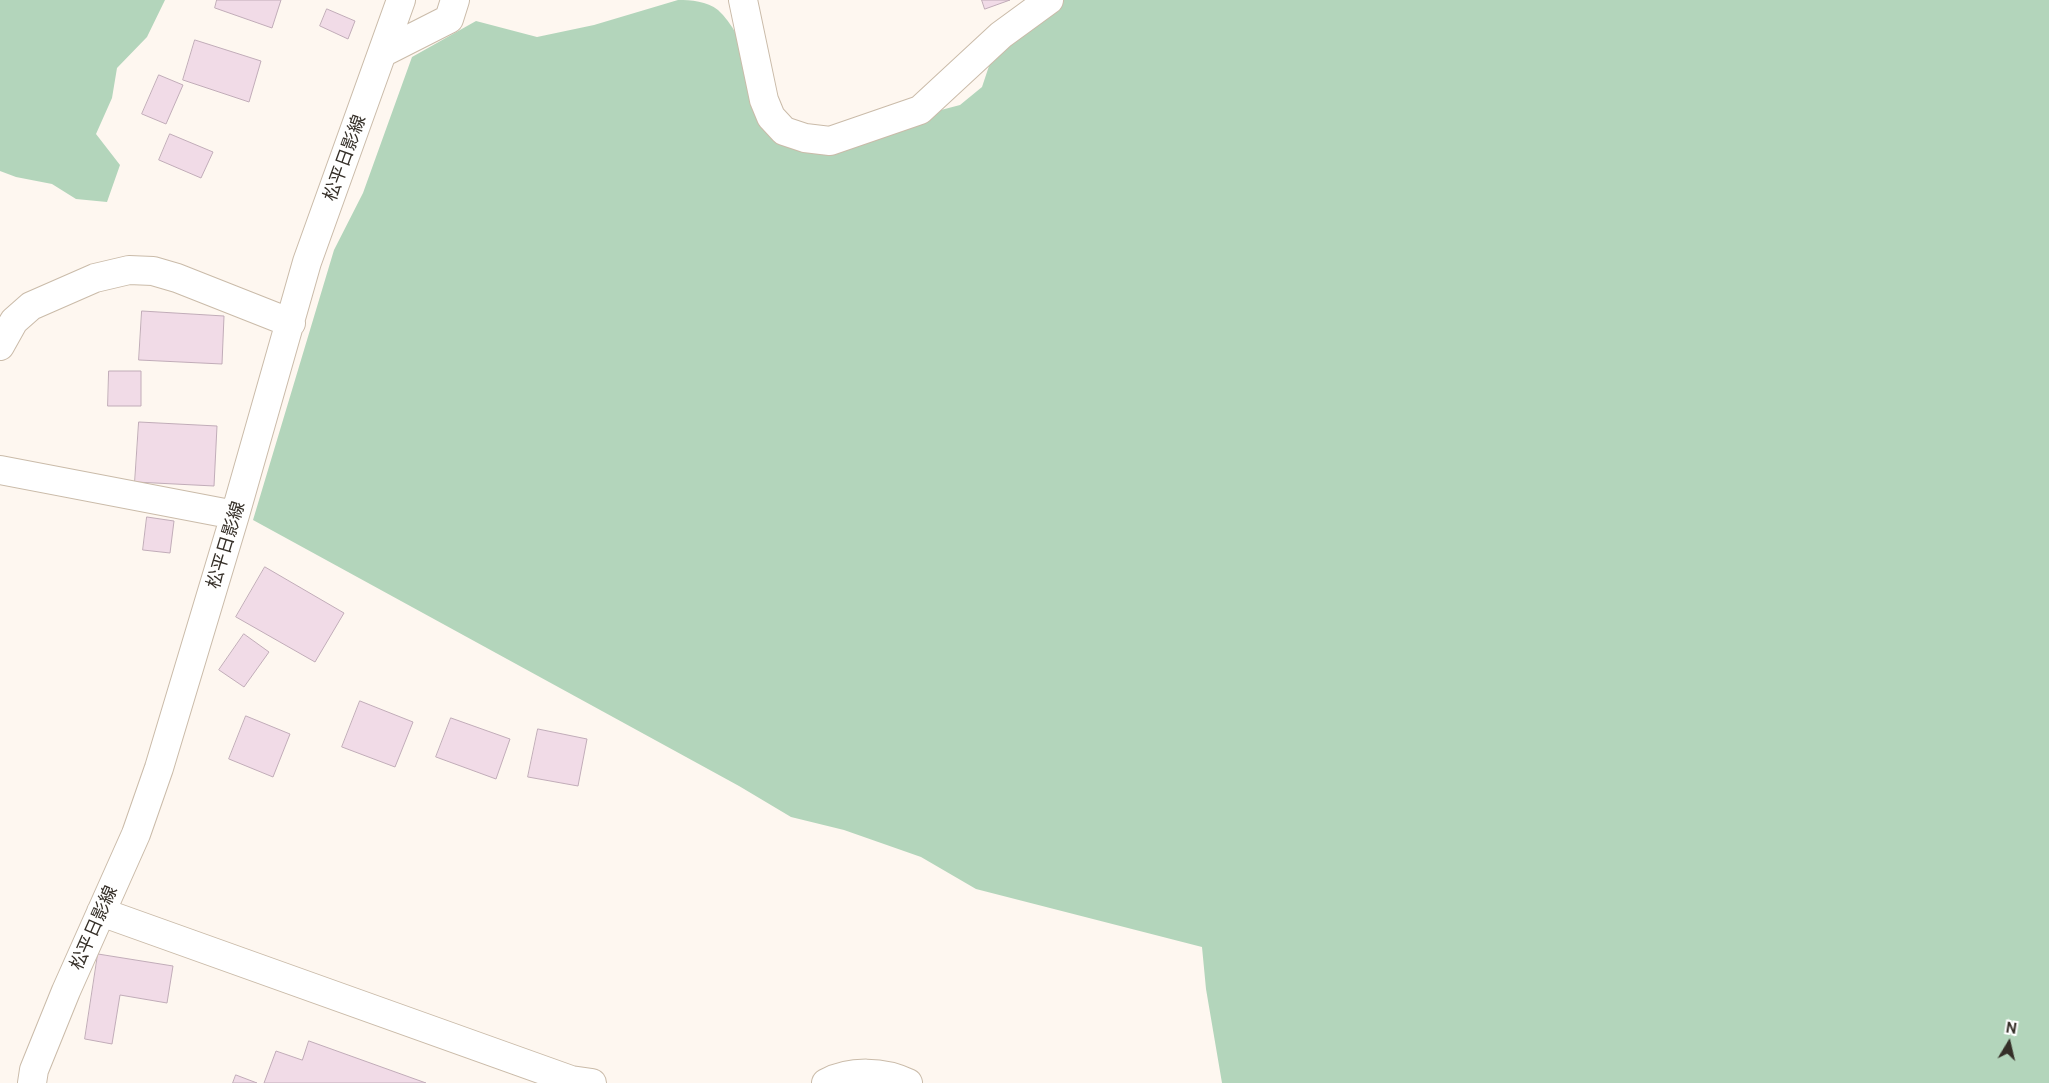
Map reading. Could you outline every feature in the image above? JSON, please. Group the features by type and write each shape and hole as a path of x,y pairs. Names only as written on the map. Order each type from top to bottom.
{"street":[{"name":"松平日影線","path":"32,1083 34,1070 66,991 136,834 146,806 235,515 307,262 401,0"},
{"path":"382,53 449,19 456,0"},
{"path":"743,0 764,100 771,117 784,131 805,138 830,141 920,110 1001,35 1049,0"},
{"path":"0,346 14,321 31,306 95,278 129,270 153,271 177,278 291,323"},
{"path":"0,470 235,515"},
{"path":"101,912 571,1080 592,1083"},
{"path":"826,1083 837,1077 864,1073 897,1077 908,1083"}],"green space":[{"path":"0,0 165,0 147,37 117,68 112,98 96,134 120,165 107,202 76,199 52,184 16,177 0,171"},
{"path":"678,0 704,3 714,7 728,21 754,70 780,138 922,115 960,105 982,87 989,66 1004,42 1054,0 2049,0 2049,1083 1222,1083 1206,989 1202,947 976,889 921,857 844,830 791,817 739,786 253,520 334,250 363,193 412,57 476,21 537,37 594,25"}],"building":[{"path":"217,0 281,0 272,28 215,8"},
{"path":"982,0 1010,0 985,9"},
{"path":"327,9 355,21 348,39 320,26"},
{"path":"195,40 261,61 249,102 183,80"},
{"path":"159,75 183,85 166,124 142,114"},
{"path":"170,134 213,152 201,178 159,160"},
{"path":"142,311 224,316 222,364 139,360"},
{"path":"109,371 141,371 141,406 108,406"},
{"path":"139,422 217,426 214,486 135,482"},
{"path":"147,517 174,521 170,553 143,550"},
{"path":"265,567 344,613 315,662 236,617"},
{"path":"244,634 269,652 244,687 219,670"},
{"path":"360,701 413,722 395,767 342,747"},
{"path":"246,716 290,734 273,777 229,759"},
{"path":"451,718 510,739 496,779 436,757"},
{"path":"538,729 587,739 578,786 528,777"},
{"path":"98,954 173,966 167,1003 120,995 112,1044 85,1039"},
{"path":"309,1041 426,1083 264,1083 276,1051 302,1060"},
{"path":"236,1075 257,1083 233,1083"}]}
